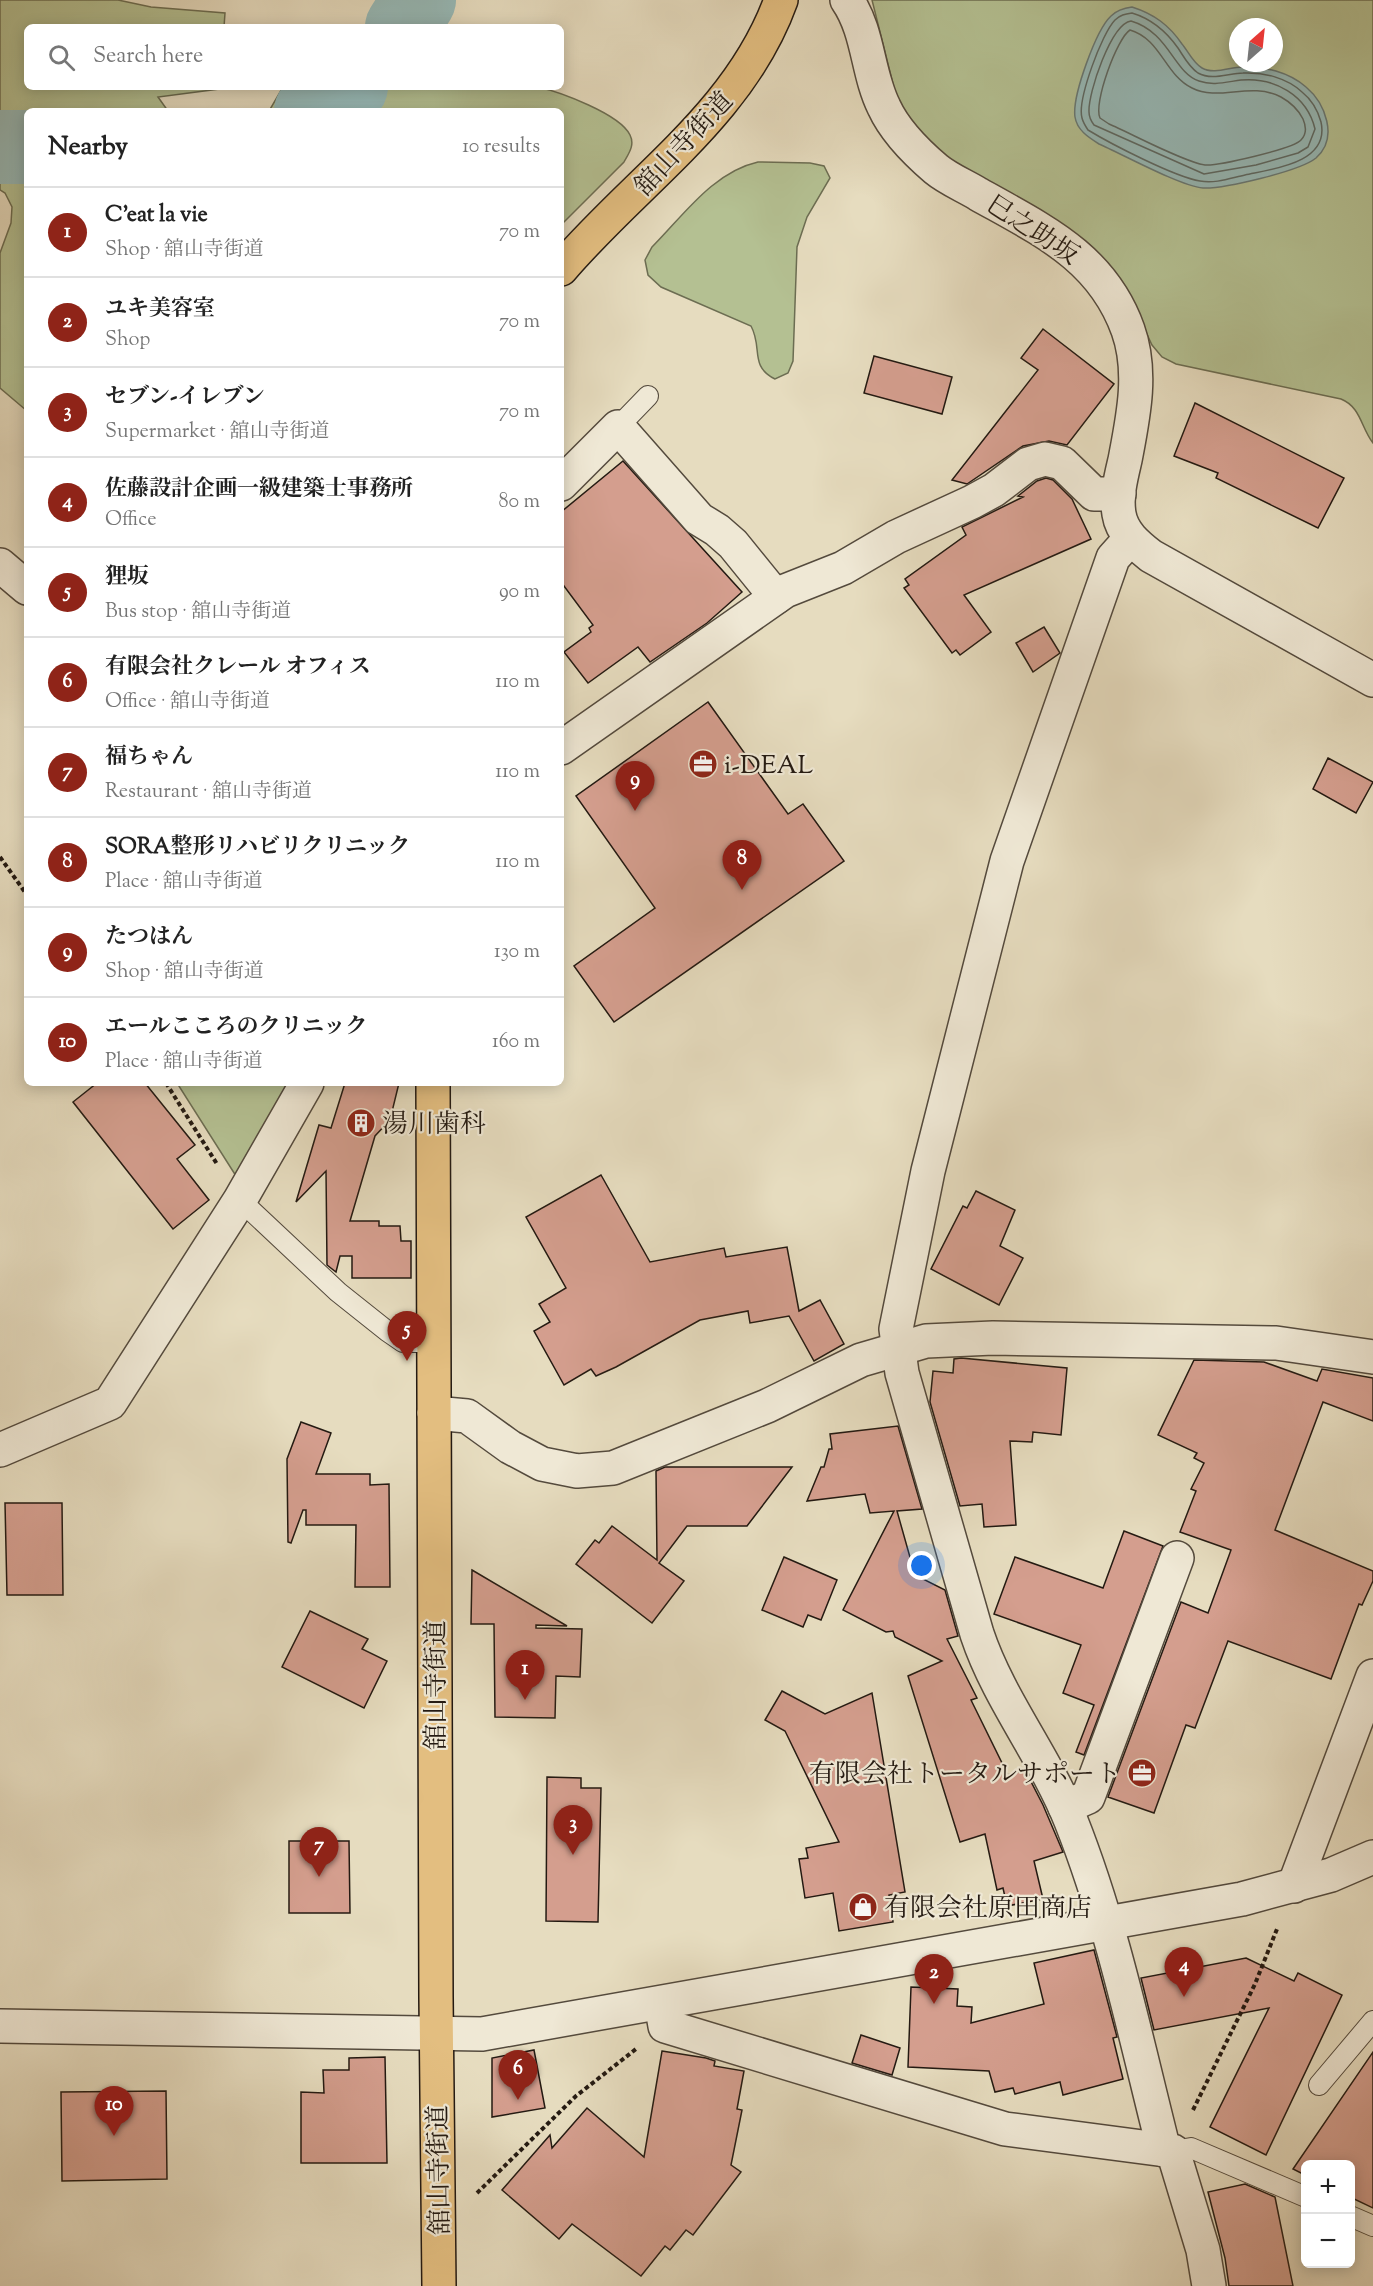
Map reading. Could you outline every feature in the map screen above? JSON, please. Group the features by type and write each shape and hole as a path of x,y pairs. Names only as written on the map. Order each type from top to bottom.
{"main road":[{"name":"舘山寺街道","path":"564,266 705,123 732,92 756,57 781,0"},
{"name":"舘山寺街道","path":"433,1086 439,2286"}],"street":[{"name":"巳之助坂","path":"847,0 862,32 883,106 907,141 937,171 1042,230 1080,256 1110,291 1129,332 1137,376 1132,422 1119,494 1119,515 1130,539"},
{"path":"564,481 618,427 699,519 717,530 732,544 776,597"},
{"path":"564,746 776,597 803,583 843,568 887,542 972,502 994,490 1028,464 1045,459 1062,464 1094,494 1119,494"},
{"path":"1209,2286 1203,2250 1168,2151 1108,1924 1065,1807 1046,1766 986,1662 902,1373 896,1329 928,1171 1007,861 1113,558 1130,539 1151,556 1373,680"},
{"path":"0,566 24,586"},
{"path":"0,1450 110,1402 240,1200 306,1086"},
{"path":"434,1413 467,1416 510,1447 542,1464 578,1471 613,1468 767,1406 861,1360 899,1347 959,1338 1276,1343 1373,1357"},
{"path":"1065,1807 1088,1797 1177,1558"},
{"path":"1294,1886 1373,1676"},
{"path":"0,2026 482,2034 663,2014 1294,1886 1373,1857"},
{"path":"663,2014 1005,2129 1168,2151"}],"lane":[{"path":"618,427 648,396"},
{"path":"240,1200 338,1292 387,1331 403,1342 434,1342"},
{"path":"1319,2085 1373,2021"},
{"path":"1168,2151 1191,2148 1301,2195"},
{"path":"1355,2218 1373,2226"}],"path":[{"path":"0,857 24,892"},
{"path":"168,1086 240,1200"},
{"path":"1168,2151 1255,1984 1294,1886"},
{"path":"475,2194 663,2014"}],"green space":[{"path":"0,0 118,0 151,7 225,13 224,24 24,24 24,90 211,90 158,97 166,108 24,108 24,408 0,388 0,253 11,223 12,207 5,193 0,190"},
{"path":"872,0 1373,0 1373,443 1357,412 1341,399 1176,364 1162,357 1152,345 1123,283 1090,245 1051,218 947,158 919,131 897,100"},
{"path":"281,90 547,90 588,105 614,119 630,135 632,146 624,162 564,222 564,108 271,108"},
{"path":"758,162 810,163 824,166 830,178 807,217 797,247 793,361 788,373 775,379 767,374 759,362 751,326 661,287 648,275 645,260 652,247 713,185 742,167"},
{"path":"179,1086 287,1086 236,1176"}],"water":[{"path":"1132,7 1154,17 1177,37 1193,60 1202,68 1212,71 1229,69 1229,72 1279,72 1292,77 1313,94 1324,111 1328,131 1323,150 1316,158 1295,168 1227,186 1203,188 1166,176 1091,139 1076,122 1077,94 1086,64 1105,23 1116,12"}],"building":[{"path":"1043,329 1114,384 1067,445 1049,441 1023,446 967,484 952,480 1038,370 1021,358"},
{"path":"874,356 952,377 942,414 864,393"},
{"path":"1195,403 1344,478 1318,528 1216,478 1218,473 1174,456"},
{"path":"623,461 742,592 707,623 650,662 638,647 588,683 564,652 591,632 589,628 593,625 564,586 564,510"},
{"path":"1046,478 1053,480 1072,499 1091,539 964,595 991,632 960,655 956,650 952,653 904,588 909,585 905,579 966,535 962,527 1023,497 1018,496 1037,481"},
{"path":"1044,627 1060,653 1033,672 1016,643"},
{"path":"708,702 788,814 803,804 844,861 614,1022 574,966 655,908 576,796"},
{"path":"1328,758 1373,782 1356,813 1313,789"},
{"path":"93,1086 147,1086 195,1145 177,1159 209,1200 173,1229 73,1102"},
{"path":"344,1086 398,1086 390,1120 375,1136 350,1221 379,1221 379,1226 400,1226 401,1241 411,1241 411,1278 352,1278 352,1256 340,1256 336,1272 327,1265 326,1171 296,1202 319,1125 331,1128"},
{"path":"601,1175 650,1262 724,1248 726,1257 787,1247 799,1311 820,1300 844,1344 814,1361 789,1316 750,1323 748,1311 700,1320 616,1367 596,1376 591,1369 564,1385 534,1331 550,1322 539,1304 566,1288 526,1217"},
{"path":"976,1191 1015,1210 1000,1246 1023,1258 999,1305 931,1269 963,1206 967,1208"},
{"path":"954,1359 1067,1368 1061,1435 1033,1432 1032,1442 1010,1441 1016,1525 984,1527 982,1504 960,1506 930,1402 933,1371 953,1373"},
{"path":"1194,1360 1264,1362 1317,1381 1322,1369 1373,1378 1373,1421 1323,1402 1275,1530 1373,1571 1373,1581 1362,1605 1359,1604 1331,1679 1228,1641 1195,1728 1186,1725 1154,1813 1108,1797 1181,1602 1208,1613 1231,1550 1180,1532 1196,1491 1191,1489 1204,1463 1194,1458 1197,1453 1158,1435"},
{"path":"301,1422 331,1433 316,1474 370,1474 370,1485 389,1484 390,1587 355,1587 356,1525 306,1525 306,1510 303,1510 291,1543 288,1542 287,1459"},
{"path":"898,1426 922,1509 897,1511 915,1575 945,1590 958,1636 947,1639 977,1698 971,1700 1008,1775 1025,1770 1063,1852 1034,1861 1043,1899 1007,1906 1003,1888 997,1890 985,1834 960,1842 908,1676 942,1661 895,1637 893,1631 886,1632 843,1610 894,1511 870,1513 865,1494 807,1501 821,1467 824,1467 829,1449 832,1449 830,1434"},
{"path":"665,1467 792,1467 747,1526 687,1526 659,1563 684,1581 652,1623 576,1564 595,1540 599,1543 612,1526 657,1560 656,1471"},
{"path":"5,1503 62,1503 63,1595 7,1595"},
{"path":"1124,1531 1163,1546 1084,1755 1076,1752 1094,1705 1063,1693 1081,1645 994,1614 1015,1557 1103,1588"},
{"path":"784,1557 837,1580 821,1620 808,1615 803,1627 762,1610"},
{"path":"472,1570 567,1626 536,1625 536,1628 582,1629 580,1677 556,1676 555,1718 495,1717 494,1624 471,1624"},
{"path":"310,1611 368,1639 362,1649 387,1661 364,1708 282,1667"},
{"path":"782,1691 825,1714 872,1693 905,1892 889,1895 893,1922 839,1931 833,1893 805,1898 799,1859 808,1858 806,1848 839,1842 785,1731 765,1720"},
{"path":"547,1777 581,1778 581,1788 601,1788 598,1922 546,1921"},
{"path":"289,1841 349,1841 350,1913 289,1913"},
{"path":"1094,1950 1117,2037 1113,2038 1123,2079 1063,2095 1060,2082 1015,2094 1013,2088 995,2092 989,2071 908,2067 911,1987 958,1989 957,2006 972,2007 971,2023 1044,2004 1034,1963"},
{"path":"1246,1958 1294,1981 1298,1973 1342,1995 1266,2155 1210,2127 1269,2008 1154,2030 1141,1978"},
{"path":"861,2035 900,2048 892,2075 852,2063"},
{"path":"534,2050 545,2108 492,2117 492,2058"},
{"path":"662,2051 706,2058 715,2061 714,2066 744,2071 737,2109 742,2110 731,2165 741,2172 693,2235 686,2230 670,2250 665,2246 641,2276 572,2224 559,2239 502,2190 550,2135 552,2148 587,2108 644,2157"},
{"path":"1373,2052 1373,2208 1355,2199 1355,2160 1301,2160 1301,2173 1293,2169"},
{"path":"385,2057 387,2163 301,2163 301,2092 324,2093 323,2070 349,2070 349,2058"},
{"path":"166,2091 167,2179 62,2181 61,2092"},
{"path":"1245,2184 1275,2197 1293,2286 1229,2286 1225,2258 1208,2192"}],"waterway":[{"path":"404,24 419,0"},
{"path":"317,108 338,98 347,90"},
{"path":"0,147 24,147"}],"place":[{"name":"i-DEAL","path":"703,764"},
{"name":"たつはん","path":"635,811"},
{"name":"SORA整形リハビリクリニック","path":"742,890"},
{"name":"湯川歯科","path":"361,1123"},
{"name":"狸坂","path":"407,1361"},
{"name":"C'eat la vie","path":"525,1700"},
{"name":"有限会社トータルサポート","path":"1142,1773"},
{"name":"セブン-イレブン","path":"573,1855"},
{"name":"福ちゃん","path":"319,1877"},
{"name":"有限会社原田商店","path":"863,1907"},
{"name":"佐藤設計企画一級建築士事務所","path":"1184,1997"},
{"name":"ユキ美容室","path":"934,2004"},
{"name":"有限会社クレール オフィス","path":"518,2100"},
{"name":"エールこころのクリニック","path":"114,2136"}]}
